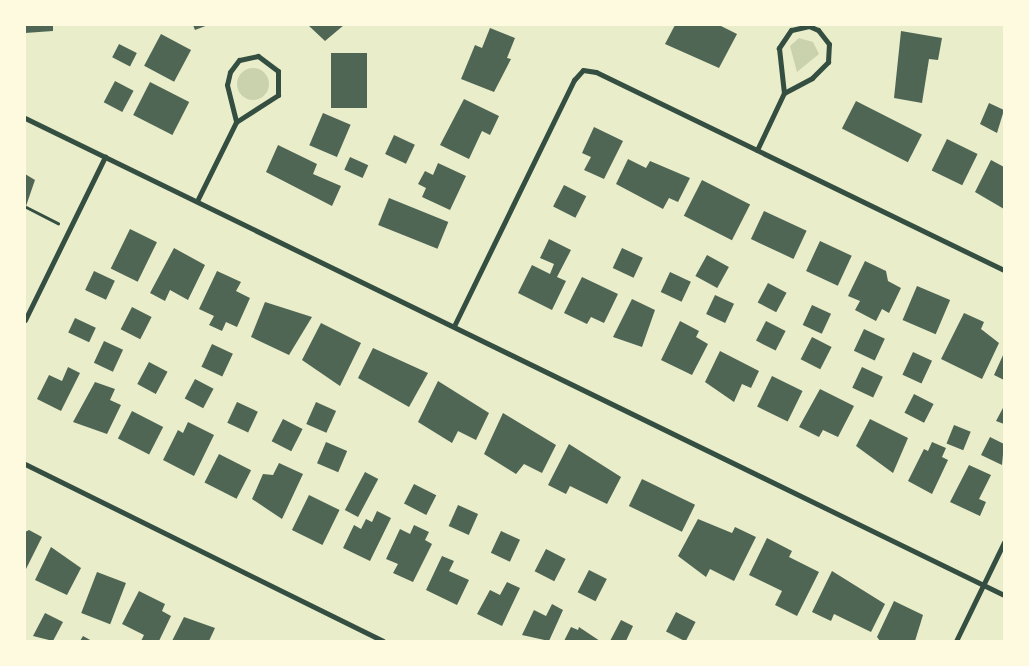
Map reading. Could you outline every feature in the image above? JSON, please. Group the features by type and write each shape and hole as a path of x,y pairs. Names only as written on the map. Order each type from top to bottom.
{"street":[{"path":"757,150 784,93 778,57 784,38 800,27 818,30 830,44 828,62 812,78 784,93"},
{"path":"197,201 236,122 272,103 281,86 274,64 258,56 239,60 230,72 227,85 236,122"},
{"path":"454,326 574,80 583,70 596,72 1004,270"},
{"path":"25,118 1004,595"},
{"path":"25,320 105,157"},
{"path":"25,464 383,641"},
{"path":"956,641 1004,542"}],"path":[{"path":"26,207 56,222"}],"green space":[{"path":"799,38 813,42 819,54 797,72 790,46"},
{"path":"253,68 259,69 264,73 268,78 268,90 264,95 259,99 253,100 247,99 242,95 238,90 237,84 238,78 242,73 247,69"}],"building":[{"path":"25,25 53,25 53,31 25,33"},
{"path":"193,25 208,25 195,30"},
{"path":"308,25 344,25 325,41"},
{"path":"675,25 719,25 737,34 719,68 665,44"},
{"path":"490,28 515,38 507,58 511,59 494,92 461,79 475,45 482,48"},
{"path":"901,31 942,38 938,60 929,59 922,103 894,98"},
{"path":"161,34 191,50 174,82 144,66"},
{"path":"119,44 137,53 130,66 112,57"},
{"path":"331,53 367,53 367,108 331,108"},
{"path":"115,81 134,91 122,112 104,102"},
{"path":"150,82 189,102 172,135 133,115"},
{"path":"464,99 499,116 490,135 482,131 469,159 440,145"},
{"path":"856,101 922,135 908,162 842,129"},
{"path":"989,103 1004,110 997,133 980,124"},
{"path":"323,113 351,125 337,157 309,145"},
{"path":"594,127 623,141 604,179 584,170 591,157 582,153"},
{"path":"394,135 415,145 406,164 385,154"},
{"path":"947,139 978,154 962,185 932,170"},
{"path":"278,145 317,164 313,174 341,186 332,206 266,172"},
{"path":"350,157 368,165 363,178 344,170"},
{"path":"628,159 646,168 650,161 690,178 678,202 669,198 663,209 616,184"},
{"path":"991,160 1004,167 1004,209 975,192"},
{"path":"438,163 466,176 450,210 422,197 426,188 418,184 425,171 433,175"},
{"path":"25,174 35,180 25,209"},
{"path":"702,180 750,205 732,240 684,216"},
{"path":"564,185 586,196 575,218 553,206"},
{"path":"389,198 448,222 437,249 378,225"},
{"path":"764,211 807,231 793,259 751,239"},
{"path":"130,229 157,242 138,282 111,269"},
{"path":"549,239 571,250 557,277 566,281 552,310 518,293 532,265 550,274 554,264 540,258"},
{"path":"820,241 852,256 838,286 806,271"},
{"path":"174,248 205,265 188,300 170,290 165,301 150,293"},
{"path":"622,248 643,258 634,278 613,268"},
{"path":"707,255 729,267 717,288 695,276"},
{"path":"865,261 886,271 888,281 901,288 889,313 882,309 876,321 855,310 860,301 848,296"},
{"path":"94,271 115,281 106,300 85,290"},
{"path":"217,271 241,282 236,291 250,298 237,327 226,322 222,331 209,325 214,316 199,309"},
{"path":"670,272 691,282 682,302 661,292"},
{"path":"582,277 618,294 604,323 591,317 587,324 564,313"},
{"path":"768,283 787,293 776,312 758,302"},
{"path":"917,286 950,300 936,334 903,320"},
{"path":"715,295 734,304 725,323 706,314"},
{"path":"632,299 655,310 642,347 613,337"},
{"path":"265,302 312,317 289,355 251,337"},
{"path":"812,305 831,314 822,334 803,325"},
{"path":"132,307 152,317 140,339 121,329"},
{"path":"964,313 984,322 981,329 999,343 982,379 941,359"},
{"path":"75,318 96,328 89,342 68,333"},
{"path":"680,321 699,331 696,337 708,344 692,375 661,360"},
{"path":"766,321 786,331 776,351 756,341"},
{"path":"321,323 361,343 340,386 302,360"},
{"path":"864,329 885,339 875,360 854,351"},
{"path":"812,337 832,347 820,369 801,359"},
{"path":"104,341 123,350 113,372 94,363"},
{"path":"212,344 233,354 222,376 201,367"},
{"path":"373,348 428,373 409,407 358,378"},
{"path":"720,351 759,371 751,388 742,384 734,402 705,382"},
{"path":"913,352 932,361 921,384 902,375"},
{"path":"1004,353 1004,380 994,375"},
{"path":"149,362 168,372 156,394 137,384"},
{"path":"68,367 80,373 61,411 37,399 49,375 62,381"},
{"path":"862,367 883,377 873,398 852,388"},
{"path":"772,376 803,391 788,421 757,407"},
{"path":"195,379 214,389 203,408 185,398"},
{"path":"438,381 489,413 476,440 458,431 452,443 418,422"},
{"path":"95,382 115,389 110,400 121,405 107,434 73,422"},
{"path":"820,389 854,406 838,437 823,430 819,437 799,427"},
{"path":"914,394 934,404 924,423 904,413"},
{"path":"237,402 258,412 248,433 227,423"},
{"path":"316,402 336,411 326,433 306,424"},
{"path":"1004,406 1004,424 996,421"},
{"path":"132,411 163,427 149,455 118,439"},
{"path":"503,413 556,445 542,473 524,464 516,474 484,454"},
{"path":"283,419 303,429 291,451 272,441"},
{"path":"870,419 908,438 893,473 856,446"},
{"path":"188,422 214,435 194,476 163,460 178,430 183,433"},
{"path":"954,425 971,432 963,450 947,444"},
{"path":"990,437 1004,444 1002,465 981,455"},
{"path":"326,442 347,451 338,472 317,463"},
{"path":"932,442 946,448 942,457 948,460 932,494 908,481 924,449 928,451"},
{"path":"569,444 621,477 607,504 570,486 566,494 548,485"},
{"path":"219,454 251,470 237,499 204,483"},
{"path":"279,463 303,474 282,519 252,499 263,474 273,475"},
{"path":"969,465 991,475 979,499 986,502 980,516 950,502"},
{"path":"365,472 378,479 358,517 345,510"},
{"path":"642,479 695,505 682,532 629,506"},
{"path":"414,484 436,495 426,515 404,504"},
{"path":"309,495 340,510 322,545 292,530"},
{"path":"458,505 478,514 469,535 449,526"},
{"path":"377,511 391,518 370,561 343,548 354,525 361,529 366,519 372,522"},
{"path":"698,519 732,533 735,527 756,537 734,581 710,569 706,577 678,556"},
{"path":"414,525 429,532 425,540 432,544 413,582 393,573 398,564 386,559 400,529 410,534"},
{"path":"29,530 42,537 25,571 25,532"},
{"path":"501,531 520,540 510,562 491,553"},
{"path":"767,538 792,551 789,557 819,572 797,616 775,605 782,591 749,575"},
{"path":"51,547 81,568 67,595 35,580"},
{"path":"546,549 566,559 554,581 535,571"},
{"path":"442,556 454,561 449,571 469,580 457,605 426,590"},
{"path":"589,570 607,579 595,601 578,592"},
{"path":"832,571 885,604 871,632 834,614 831,621 812,612"},
{"path":"97,572 126,583 110,624 81,613"},
{"path":"507,582 520,588 502,626 477,614 490,590 500,595"},
{"path":"139,591 165,604 162,611 171,616 159,641 141,641 144,635 122,624"},
{"path":"894,601 923,615 915,641 880,641 877,637"},
{"path":"552,604 563,610 549,641 522,635 534,610 546,616"},
{"path":"676,612 696,622 686,641 666,632"},
{"path":"45,613 63,622 53,641 33,636"},
{"path":"184,617 215,628 209,641 172,641"},
{"path":"621,620 633,626 626,641 610,641"},
{"path":"571,627 578,630 579,627 600,641 564,641"},
{"path":"83,636 92,641 80,641"}]}
